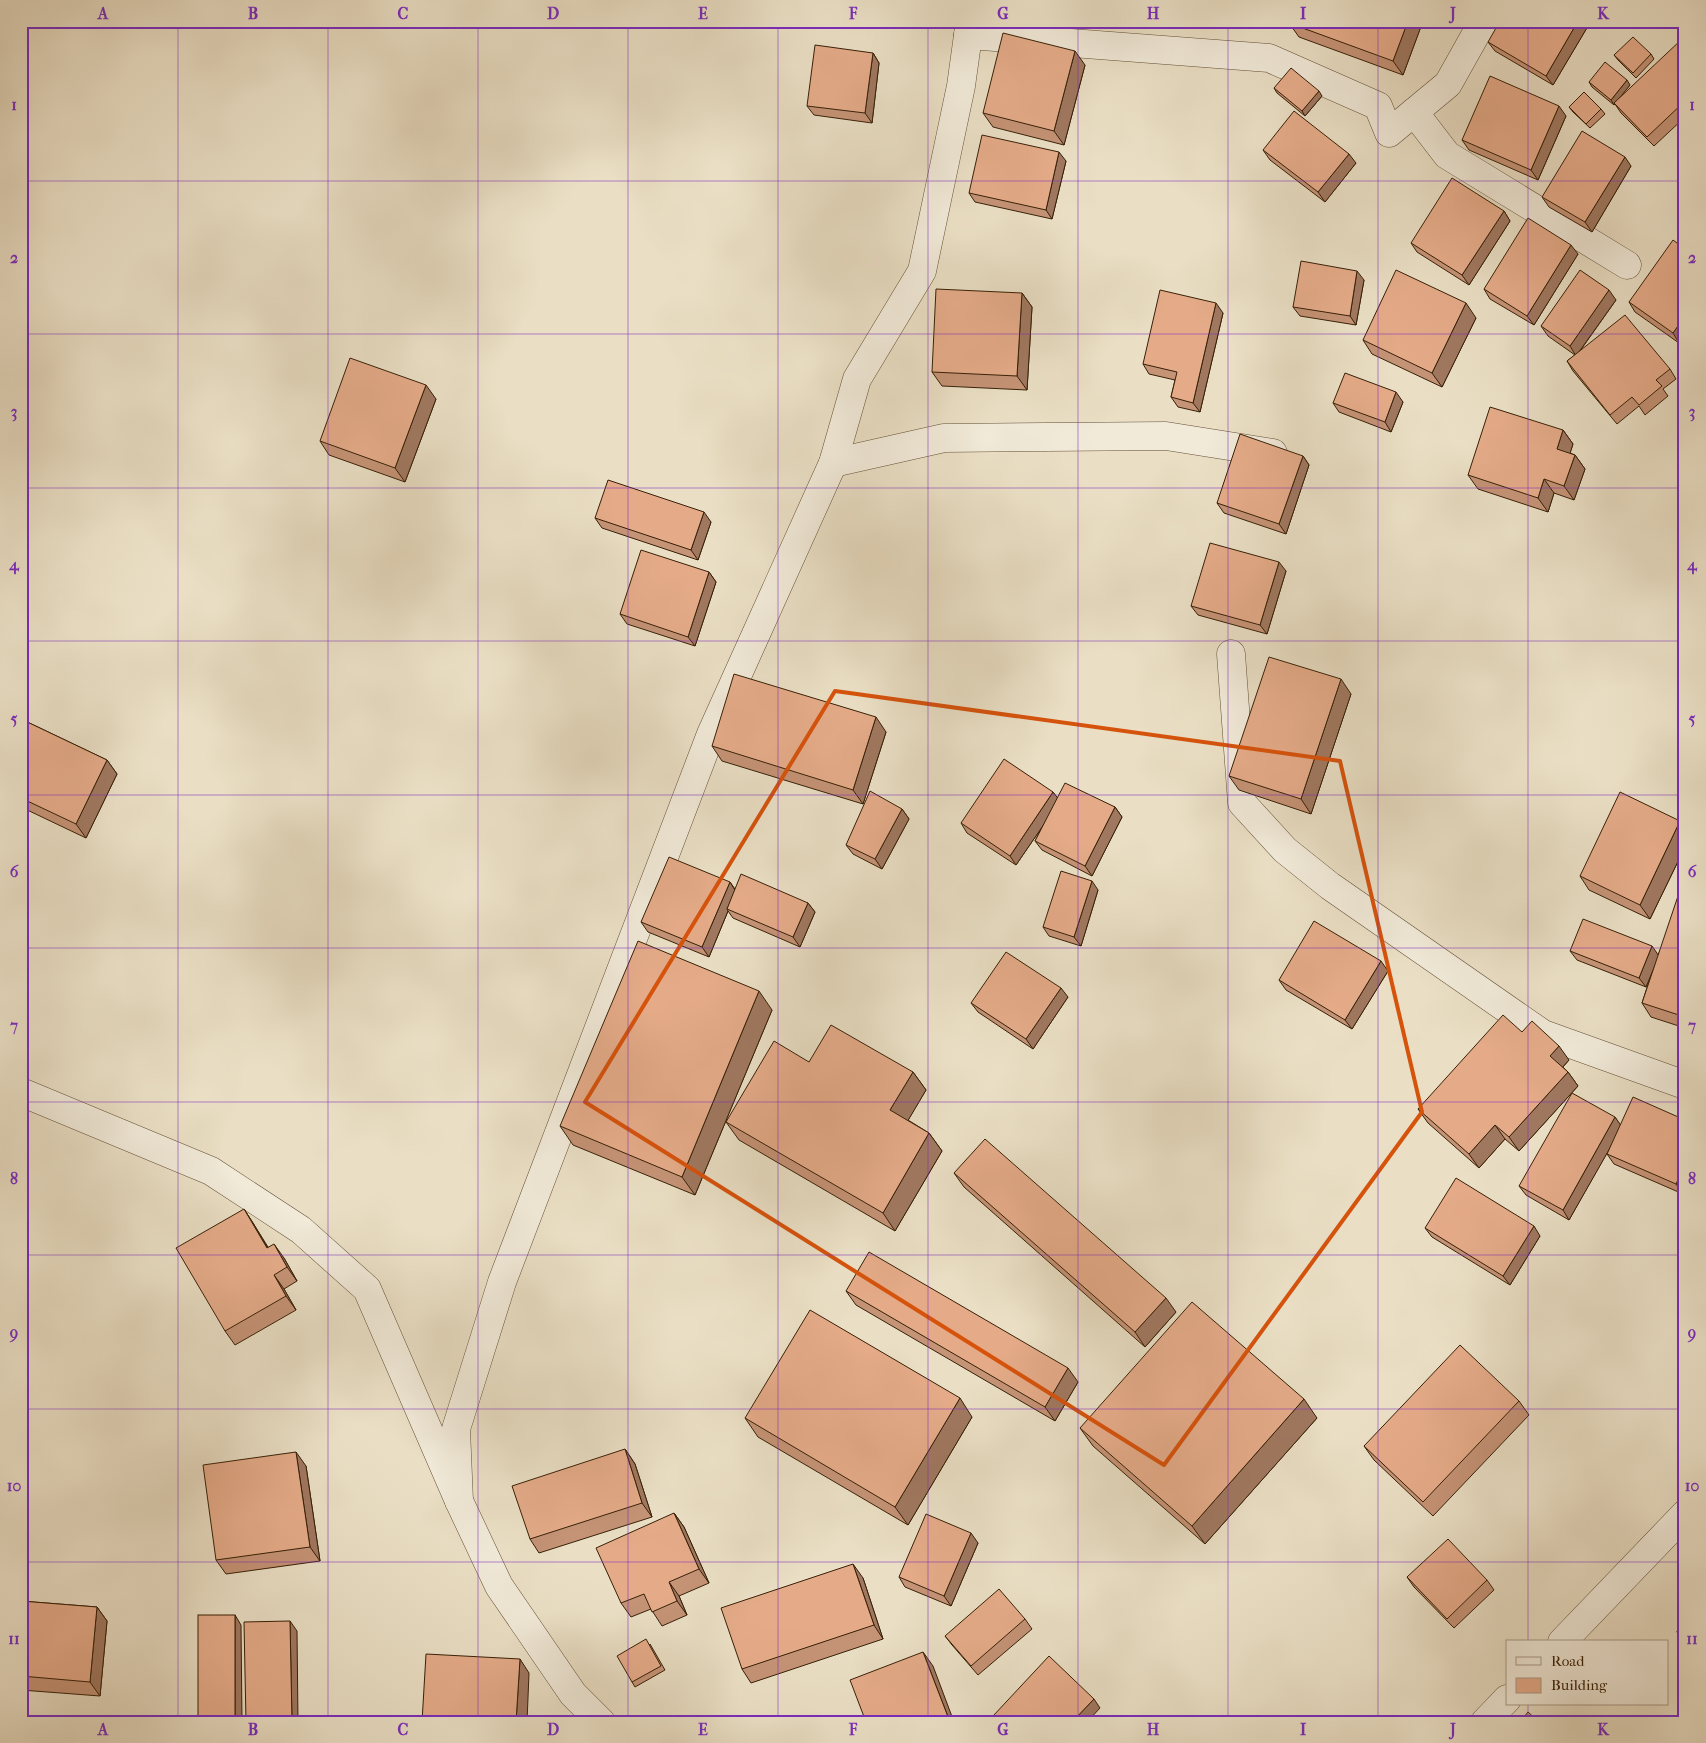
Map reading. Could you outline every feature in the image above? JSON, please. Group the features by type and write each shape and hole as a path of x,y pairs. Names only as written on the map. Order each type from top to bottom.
{"street":[{"path":"459,1501 456,1429 502,1282 711,734 833,463 857,379 922,271 961,86 969,28 1269,58 1378,106 1389,133 1448,84 1476,34 1490,21"},
{"path":"1414,112 1447,155 1627,265"},
{"path":"833,463 944,438 1166,436 1299,457"},
{"path":"1231,654 1242,803 1284,850 1330,886 1543,1034 1685,1084"},
{"path":"21,1092 211,1171 301,1230 366,1289 459,1501 499,1586 573,1694 601,1722"},
{"path":"1564,1640 1685,1514"},
{"path":"1486,1722 1506,1700"}],"highlighted area":[{"path":"835,691 1340,761 1422,1112 1164,1465 585,1102"}],"building":[{"path":"1290,21 1408,21 1393,61 1289,23"},
{"path":"1500,21 1578,21 1546,76 1488,42"},
{"path":"1003,33 1075,51 1054,131 983,113"},
{"path":"1633,37 1651,54 1633,73 1614,55"},
{"path":"1682,39 1685,41 1685,101 1647,137 1614,103"},
{"path":"815,45 873,53 865,113 807,106"},
{"path":"1605,62 1627,80 1611,100 1589,82"},
{"path":"1291,68 1319,91 1302,111 1274,88"},
{"path":"1490,76 1559,106 1531,170 1462,140"},
{"path":"1584,92 1601,109 1586,124 1569,107"},
{"path":"1294,111 1349,154 1318,192 1263,150"},
{"path":"1582,131 1625,157 1585,222 1542,197"},
{"path":"982,135 1059,152 1046,210 969,193"},
{"path":"1452,178 1504,211 1462,275 1411,243"},
{"path":"1528,218 1571,245 1527,316 1484,289"},
{"path":"1673,240 1685,249 1685,316 1673,333 1629,302"},
{"path":"1301,261 1357,271 1350,316 1293,307"},
{"path":"1396,270 1466,303 1432,373 1363,340"},
{"path":"1580,270 1609,290 1570,346 1541,326"},
{"path":"936,289 1022,293 1017,376 932,372"},
{"path":"1160,290 1216,303 1193,403 1171,397 1177,372 1143,364"},
{"path":"1625,315 1670,369 1656,380 1662,386 1639,405 1632,397 1610,415 1567,361"},
{"path":"350,358 426,385 395,468 320,441"},
{"path":"1345,373 1396,392 1385,422 1333,403"},
{"path":"1490,407 1563,430 1557,449 1575,455 1564,486 1544,479 1538,498 1468,475"},
{"path":"1240,434 1303,456 1279,524 1217,503"},
{"path":"608,480 704,512 691,550 595,518"},
{"path":"1210,543 1279,562 1260,625 1191,606"},
{"path":"641,550 709,572 688,637 620,614"},
{"path":"1269,657 1341,679 1301,799 1229,776"},
{"path":"734,674 876,717 853,790 712,746"},
{"path":"21,719 107,760 76,824 21,798"},
{"path":"1004,759 1053,792 1010,856 961,823"},
{"path":"1065,783 1115,807 1085,866 1035,841"},
{"path":"870,791 902,809 875,859 846,845"},
{"path":"1620,792 1680,821 1640,905 1580,876"},
{"path":"669,857 730,882 702,947 641,922"},
{"path":"1061,871 1092,881 1074,937 1043,927"},
{"path":"741,874 808,903 793,937 727,909"},
{"path":"1679,893 1685,895 1685,1017 1642,1003"},
{"path":"1583,919 1652,946 1639,978 1570,951"},
{"path":"1314,921 1381,961 1345,1020 1279,980"},
{"path":"638,941 759,991 682,1177 560,1126"},
{"path":"1006,952 1061,988 1026,1039 971,1003"},
{"path":"1503,1015 1522,1032 1532,1021 1559,1046 1550,1056 1568,1072 1509,1137 1495,1125 1469,1154 1418,1109"},
{"path":"831,1025 913,1072 890,1110 929,1133 883,1213 726,1122 774,1041 809,1062"},
{"path":"1572,1093 1615,1117 1563,1210 1519,1186"},
{"path":"1633,1097 1685,1120 1685,1165 1676,1184 1607,1154"},
{"path":"985,1139 1166,1298 1135,1332 954,1173"},
{"path":"1456,1178 1534,1226 1503,1276 1425,1228"},
{"path":"244,1209 267,1248 274,1244 287,1267 274,1275 286,1296 225,1331 176,1248"},
{"path":"869,1252 1068,1368 1045,1407 846,1291"},
{"path":"1192,1302 1304,1399 1192,1526 1080,1428"},
{"path":"810,1310 960,1398 895,1507 745,1418"},
{"path":"1460,1345 1519,1401 1423,1502 1364,1446"},
{"path":"625,1449 642,1503 530,1539 512,1486"},
{"path":"296,1452 310,1547 216,1560 203,1465"},
{"path":"674,1513 699,1569 669,1582 677,1601 652,1612 644,1594 621,1603 596,1548"},
{"path":"926,1514 971,1533 944,1596 899,1577"},
{"path":"1448,1539 1487,1580 1447,1619 1407,1577"},
{"path":"853,1564 874,1625 742,1669 721,1608"},
{"path":"999,1589 1025,1619 971,1666 945,1636"},
{"path":"21,1601 97,1607 90,1682 21,1676"},
{"path":"1685,1613 1685,1636 1677,1632"},
{"path":"198,1615 235,1615 235,1722 198,1722"},
{"path":"290,1621 292,1722 246,1722 244,1622"},
{"path":"646,1639 661,1666 632,1682 617,1656"},
{"path":"923,1652 950,1722 866,1722 850,1680"},
{"path":"426,1654 520,1659 516,1722 422,1722"},
{"path":"1049,1656 1094,1699 1072,1722 1000,1722 993,1716"},
{"path":"1528,1712 1539,1722 1520,1722"}]}
